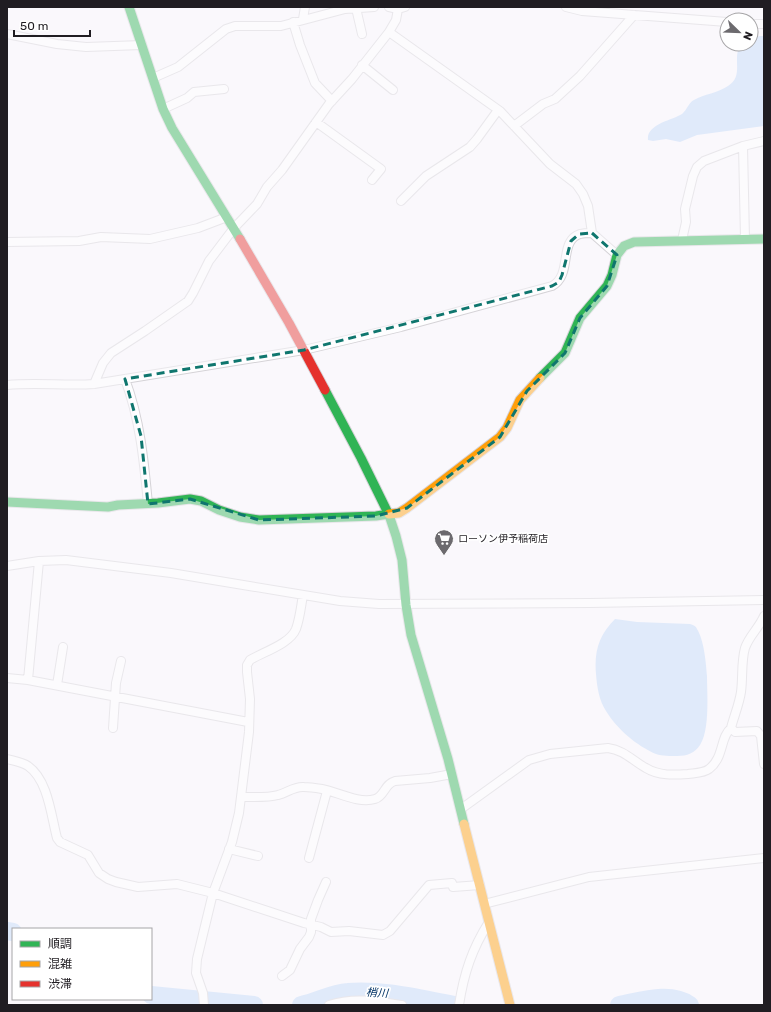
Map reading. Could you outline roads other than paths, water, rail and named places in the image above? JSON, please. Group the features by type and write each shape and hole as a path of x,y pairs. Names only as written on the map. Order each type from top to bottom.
{"street":[{"path":"130,7 163,109 182,146 234,228 304,350 367,469 389,515 402,560 406,605 411,635 452,774 510,1005"},
{"path":"303,19 305,7"},
{"path":"152,78 178,67 226,29 235,26 281,26 345,9 374,7"},
{"path":"94,384 102,363 111,352 145,331 188,300 209,261 234,228 257,204 267,187 282,170 332,101 389,32 402,8 389,7"},
{"path":"566,7 582,11 719,21"},
{"path":"354,8 362,34"},
{"path":"514,126 543,104 554,99 580,76 634,15"},
{"path":"293,22 302,52 315,83 332,101"},
{"path":"389,32 498,110 550,164 576,184 583,194 588,206 592,233 617,255"},
{"path":"7,34 58,44 86,47 142,45"},
{"path":"362,65 393,90"},
{"path":"163,109 183,101 194,92 224,89"},
{"path":"401,201 426,176 470,147 498,110"},
{"path":"316,122 381,169 372,180"},
{"path":"682,240 686,222 685,209 693,176 697,167 704,161 743,146 764,141"},
{"path":"743,146 745,239"},
{"path":"7,242 79,241 101,237 150,239 198,228 227,217"},
{"path":"7,385 24,383 74,385 94,384 304,350 401,327 552,286 559,282 562,275 566,252 570,241 579,234 592,233"},
{"path":"7,502 108,508 118,505 148,504 190,499 202,501 219,510 240,517 259,520 389,515 399,513 500,437 507,428 520,400 565,353 580,318 607,286 612,275 617,255 624,246 634,242 764,239"},
{"path":"125,379 133,401 140,430 148,504"},
{"path":"7,566 39,561 66,560 171,573 340,602 406,605 764,600"},
{"path":"28,680 39,561"},
{"path":"204,1005 203,993 196,974 197,959 213,893 229,849 239,813 249,732 248,722 250,699 247,665 250,660 291,637 296,630 303,595"},
{"path":"461,809 530,760 550,754 608,748 623,752 655,773 676,775 709,770 720,754 727,732 731,728 736,715 741,692 744,650 748,640 761,624 764,616"},
{"path":"57,686 63,647"},
{"path":"113,728 116,683 121,661"},
{"path":"7,678 28,680 248,722"},
{"path":"731,728 736,732 757,731 761,736 764,764"},
{"path":"7,759 27,766 35,772 41,780 57,838 64,845 88,854 103,877 116,882 138,887 177,884 213,893 321,927 331,932 349,931 383,935 390,931 429,885 452,883 453,887 480,885"},
{"path":"241,797 277,796 294,788 302,787 368,800 379,797 390,782 423,779 452,774"},
{"path":"309,858 327,791"},
{"path":"229,849 258,856"},
{"path":"484,904 589,878 764,858"},
{"path":"282,976 290,970 300,949 309,937 312,925 311,919 326,882"},
{"path":"459,1004 465,972 480,936 489,922"},
{"path":"329,1005 346,1000 363,1000 402,1005"}],"water":[{"path":"759,36 764,36 764,126 697,135 680,142 666,139 653,141 648,140 651,130 661,123 682,114 692,101 724,88 733,82 737,72 738,52 759,52"},
{"path":"615,619 637,622 690,624 697,628 703,645 707,676 707,721 700,745 693,752 681,756 666,756 649,751 628,736 606,711 598,689 596,658 601,637"}],"waterway":[{"name":"梢川","path":"7,931 12,932"},
{"name":"梢川","path":"301,1005 336,994 361,991 402,995 455,1005"},
{"name":"梢川","path":"152,995 254,1005"},
{"name":"梢川","path":"619,1005 655,998 674,999 690,1005"}],"place":[{"name":"ローソン伊予稲荷店","path":"444,556"}]}
